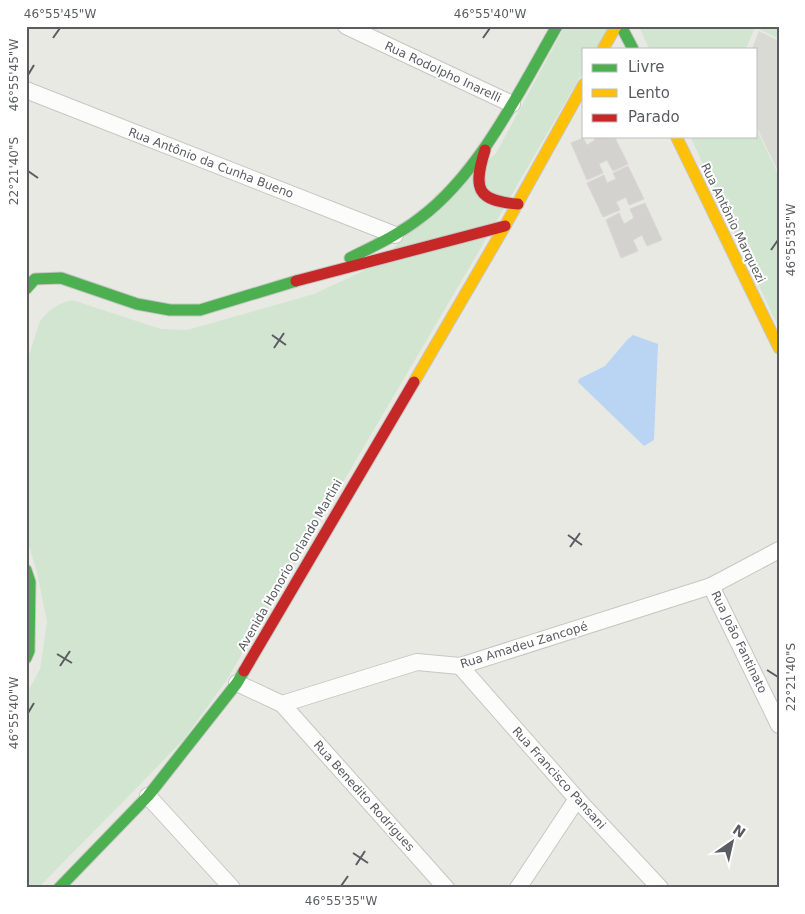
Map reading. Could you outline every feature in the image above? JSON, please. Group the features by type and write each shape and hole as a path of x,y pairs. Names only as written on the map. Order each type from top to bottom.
{"main road":[{"path":"319,274 395,235 425,213 447,192 488,142 557,26"},
{"path":"604,48 616,26"},
{"path":"621,26 632,48"},
{"name":"Avenida Honorio Orlando Martini","path":"59,888 148,796 237,682 506,226 582,88"},
{"name":"Rua Antônio Marquezi","path":"677,138 779,348"},
{"path":"488,142 479,172 479,186 487,199 500,204 518,204"},
{"path":"29,281 60,278 137,304 170,310 200,310 319,274 406,254 506,226"},
{"path":"26,570 30,582 27,653"}],"street":[{"name":"Rua Rodolpho Inarelli","path":"346,26 512,104"},
{"name":"Rua Antônio da Cunha Bueno","path":"26,90 395,235"},
{"name":"Rua Amadeu Zancopé","path":"282,704 417,662 460,666 712,586 779,550"},
{"name":"Rua João Fantinato","path":"712,586 779,725"},
{"name":"Rua Francisco Pansani","path":"460,666 577,799 660,888"},
{"path":"237,682 282,704"},
{"name":"Rua Benedito Rodrigues","path":"282,704 446,888"},
{"path":"148,796 232,888"},
{"path":"518,888 577,799"}],"shaded area":[{"path":"759,31 779,41 779,173 758,130 758,48 752,48"}],"green space":[{"path":"565,26 609,26 597,48 582,48 582,73 226,681 184,739 38,888 26,888 26,695 40,669 47,621 37,573 26,535 26,364 40,321 49,311 60,304 72,300 161,329 187,330 314,294 374,266 496,153"},
{"path":"639,26 779,26 779,39 755,27 746,48 649,48"},
{"path":"758,132 779,176 779,329 691,138 758,138"}],"water":[{"path":"633,335 658,344 654,440 644,446 578,382 579,379 605,366"}],"building":[{"path":"583,138 587,145 595,140 594,138 615,138 628,164 613,171 607,160 599,164 603,173 587,180 571,143"},
{"path":"628,166 644,199 629,205 626,197 616,202 620,210 603,217 587,183 604,175 607,183 616,179 613,173"},
{"path":"645,203 662,240 647,246 642,235 633,240 638,251 621,258 606,220 619,213 624,224 634,218 630,209"}],"traffic: fast":[{"path":"350,258 386,240 412,224 442,199 462,178 497,129 557,26"},
{"path":"621,26 632,48"},
{"path":"26,289 35,279 61,278 137,304 170,310 200,310 296,281"},
{"path":"26,570 30,582 29,651 26,658"},
{"path":"59,888 148,796 237,683 244,671"}],"traffic: slow":[{"path":"604,48 616,26"},
{"path":"414,382 505,226 582,88"},
{"path":"677,138 779,348"}],"traffic: jam":[{"path":"485,150 479,174 481,190 493,200 518,204"},
{"path":"296,281 505,226"},
{"path":"244,671 414,382"}]}
